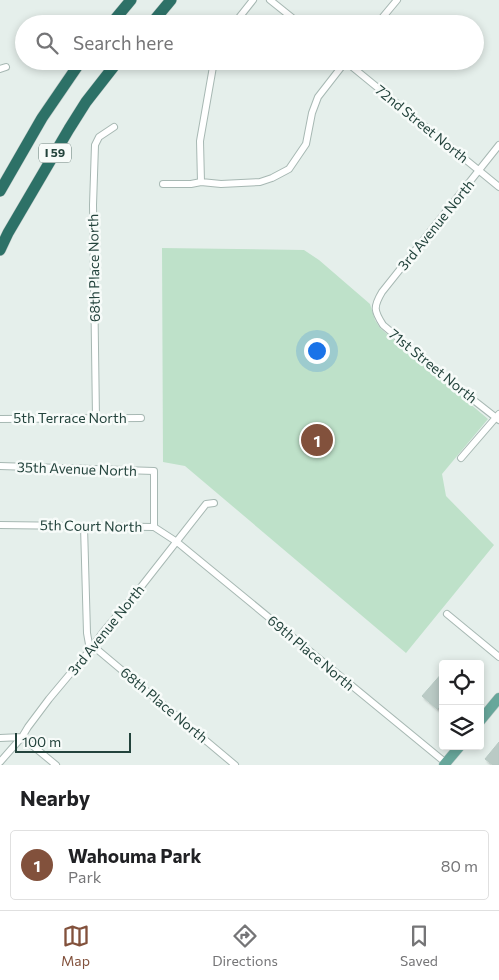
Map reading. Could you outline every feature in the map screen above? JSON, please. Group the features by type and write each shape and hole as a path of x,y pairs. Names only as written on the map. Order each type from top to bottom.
{"highway":[{"path":"118,15 131,0"},
{"path":"158,15 171,0"},
{"name":"I 59","path":"0,191 42,118 75,70"},
{"name":"I 59","path":"0,250 8,232 69,129 86,102 111,70"}],"main road":[{"path":"484,716 499,698"},
{"path":"445,764 457,750"}],"street":[{"path":"242,15 254,0"},
{"path":"270,0 289,15"},
{"path":"384,15 397,0"},
{"path":"201,182 200,141 212,70"},
{"path":"163,184 260,182 289,169 306,144 312,112 318,97 339,70"},
{"name":"72nd Street North","path":"357,70 499,187"},
{"name":"68th Place North","path":"96,418 95,145 99,137 114,127"},
{"name":"3rd Avenue North","path":"376,306 382,292 499,145"},
{"name":"71st Street North","path":"376,306 376,315 383,326 453,384 498,417"},
{"path":"461,458 498,417"},
{"name":"5th Terrace North","path":"0,419 141,418"},
{"name":"35th Avenue North","path":"0,466 154,471 154,527"},
{"name":"3rd Avenue North","path":"0,762 22,737 49,698 92,648 206,504 214,504"},
{"name":"5th Court North","path":"0,525 154,527 177,542"},
{"path":"84,526 87,634 92,648"},
{"name":"69th Place North","path":"177,542 445,764"},
{"path":"447,614 499,657"},
{"name":"68th Place North","path":"92,648 235,765"},
{"path":"0,738 22,737 56,765"}],"green space":[{"path":"162,248 304,250 319,260 370,304 375,320 380,328 488,419 442,474 446,496 494,545 406,653 185,466 163,462"}],"building":[{"path":"439,677 439,707 437,709 422,696"},
{"path":"499,742 499,765 493,765 485,759"}],"place":[{"name":"Wahouma Park","path":"317,440"}]}
